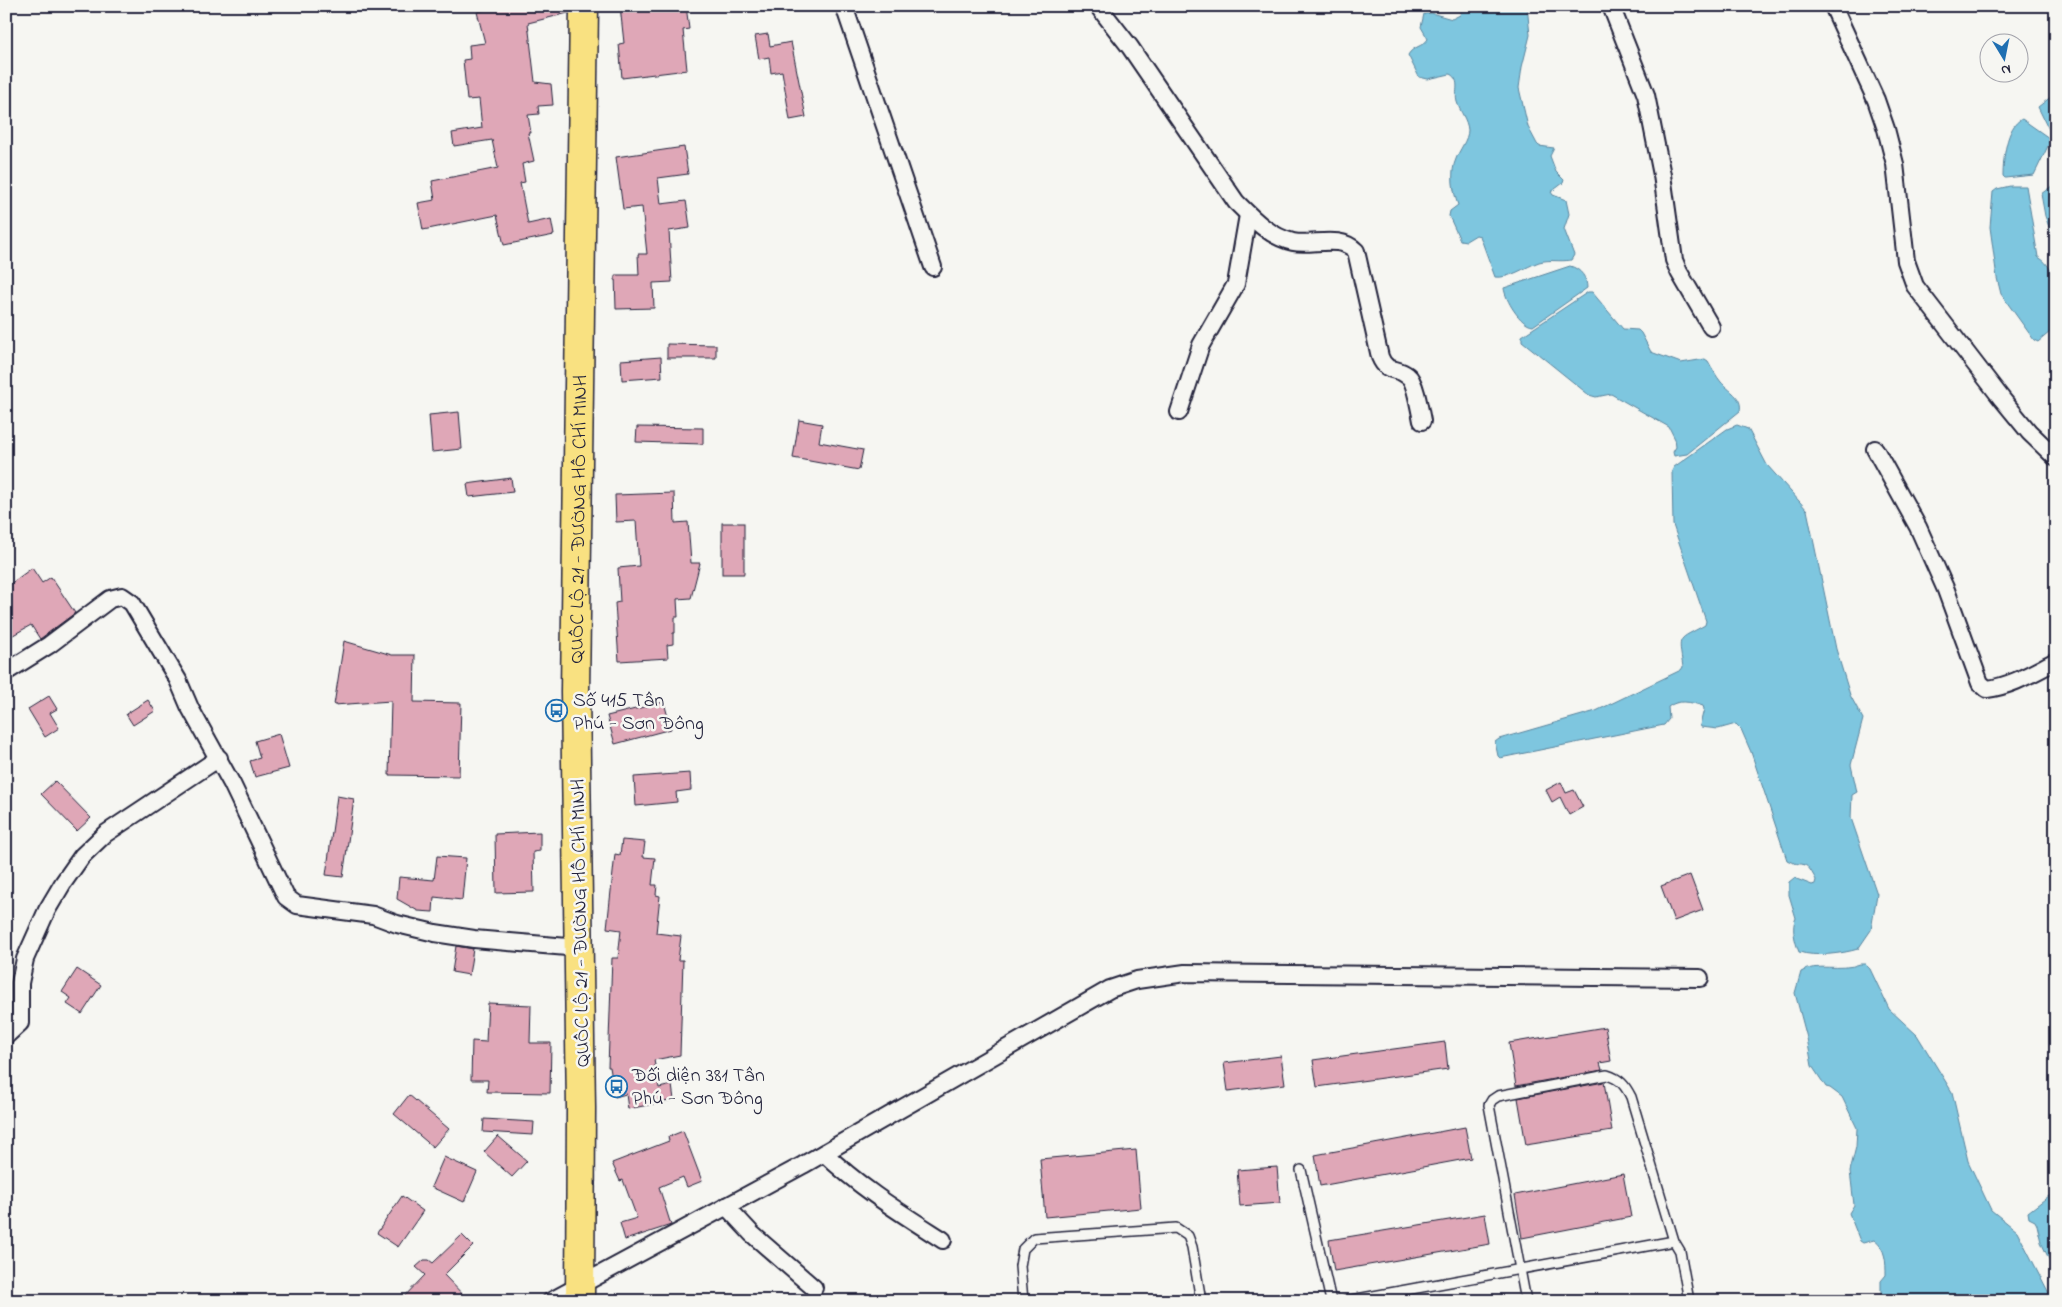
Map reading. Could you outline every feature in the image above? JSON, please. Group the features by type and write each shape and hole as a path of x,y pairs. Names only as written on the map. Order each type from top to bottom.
{"highway":[{"name":"QUỐC LỘ 21 - ĐƯỜNG HỒ CHÍ MINH","path":"580,1293 581,1108 575,692 584,6"}],"street":[{"path":"844,6 933,267"},
{"path":"1098,6 1130,47 1236,202 1248,215 1278,237 1293,242 1345,243 1356,251 1380,356 1388,369 1403,373 1411,380 1422,421"},
{"path":"1611,6 1646,95 1662,175 1674,260 1711,327"},
{"path":"1833,6 1876,100 1886,129 1895,164 1906,261 1915,286 2002,399 2030,432 2056,458"},
{"path":"1179,412 1202,345 1236,284 1248,215"},
{"path":"1875,449 1918,527 1942,581 1980,683 1987,689 1997,688 2056,661"},
{"path":"6,672 49,645 110,599 122,596 132,604 162,650 190,708 219,758 286,897 296,905 373,915 397,924 464,938 579,948"},
{"path":"6,1036 20,1023 20,983 25,959 35,934 63,882 82,856 104,834 219,758"},
{"path":"551,1301 580,1293 726,1206 824,1153 1110,989 1136,980 1193,973 1700,978"},
{"path":"824,1153 840,1169 878,1199 943,1240"},
{"path":"726,1206 752,1234 814,1288"}],"lane":[{"path":"1526,1301 1489,1105 1498,1096 1607,1075 1622,1082 1631,1097 1674,1241 1680,1251 1689,1301"},
{"path":"1301,1170 1332,1301"},
{"path":"1023,1301 1020,1266 1023,1249 1034,1238 1176,1228 1188,1236 1192,1247 1201,1301"},
{"path":"1346,1301 1520,1271 1674,1241"}],"water":[{"path":"1463,6 1527,6 1530,35 1519,88 1528,127 1539,146 1554,148 1550,156 1556,172 1564,180 1563,183 1551,192 1553,195 1566,200 1569,214 1564,229 1574,255 1571,260 1539,262 1506,276 1495,277 1480,236 1476,235 1466,241 1460,240 1449,216 1450,211 1458,205 1454,188 1453,170 1457,156 1467,137 1468,130 1456,98 1457,83 1450,74 1428,79 1419,77 1408,55 1428,39 1421,27 1424,14 1431,13 1452,19 1460,15"},
{"path":"2056,93 2056,144 2038,107"},
{"path":"2022,119 2049,138 2049,144 2034,175 2005,178 2003,170 2006,144 2012,129"},
{"path":"2056,183 2056,246 2045,216 2041,194"},
{"path":"2010,186 2026,186 2038,257 2051,270 2056,289 2056,327 2038,342 2034,340 2001,294 1997,278 1990,227 1993,192"},
{"path":"1570,266 1583,274 1587,288 1533,326 1528,325 1510,305 1504,288"},
{"path":"1588,292 1592,292 1623,329 1638,330 1651,352 1681,363 1705,359 1708,361 1721,382 1737,398 1740,411 1687,454 1674,456 1675,439 1669,427 1611,394 1596,397 1589,395 1522,341 1522,336"},
{"path":"1737,425 1748,429 1767,465 1807,510 1836,649 1850,695 1863,719 1851,765 1857,792 1852,795 1851,818 1877,894 1871,930 1858,949 1851,951 1820,955 1799,952 1794,935 1796,918 1789,895 1789,882 1794,878 1812,885 1815,884 1816,880 1806,865 1787,860 1751,752 1741,729 1736,724 1718,729 1701,727 1703,706 1689,702 1680,702 1668,707 1669,719 1664,725 1500,758 1498,756 1495,742 1499,739 1596,711 1681,670 1683,667 1680,643 1684,637 1705,625 1706,621 1673,525 1672,471 1674,467 1727,429"},
{"path":"1865,964 1870,969 1889,1009 1917,1035 1952,1092 1968,1161 1991,1210 2017,1231 2053,1301 1881,1301 1881,1281 1886,1275 1883,1251 1874,1240 1863,1243 1860,1241 1849,1213 1854,1205 1850,1171 1856,1147 1857,1128 1842,1097 1826,1087 1812,1066 1795,993 1801,972 1807,969 1845,967"},
{"path":"2053,1193 2056,1193 2056,1274 2041,1242 2037,1225 2035,1221 2029,1218 2028,1212"}],"building":[{"path":"501,6 568,6 568,13 528,23 535,82 551,84 553,105 538,106 539,114 528,115 531,133 528,133 534,161 522,164 525,182 520,183 528,224 551,219 554,235 504,245 497,215 423,230 418,203 435,200 432,181 498,168 492,140 454,146 452,133 482,128 479,99 467,100 463,60 470,59 469,45 485,43 477,12"},
{"path":"620,6 686,6 689,29 683,30 687,70 622,78 619,44 624,43"},
{"path":"768,34 770,46 791,42 806,117 790,120 782,71 771,73 769,57 759,59 755,36"},
{"path":"684,147 688,174 658,178 661,204 686,201 688,213 690,228 669,231 672,282 653,283 654,308 616,309 615,275 639,275 638,254 647,254 642,207 623,209 616,157"},
{"path":"667,344 716,345 716,358 667,358"},
{"path":"661,357 662,377 622,380 621,360"},
{"path":"459,412 462,449 432,452 429,415"},
{"path":"799,420 822,424 819,442 863,450 859,470 793,458"},
{"path":"637,427 703,428 703,444 636,442"},
{"path":"511,478 513,492 469,497 467,484"},
{"path":"674,493 675,523 688,522 691,563 700,563 691,598 677,599 678,617 675,617 673,644 667,645 668,658 619,661 615,603 620,602 618,568 639,566 636,521 616,522 615,495"},
{"path":"722,523 744,523 744,574 722,574"},
{"path":"32,568 42,583 51,577 75,613 40,639 31,625 6,639 6,587"},
{"path":"344,641 392,655 415,655 414,702 461,703 459,776 389,775 391,701 334,705"},
{"path":"49,696 57,709 50,713 59,728 45,737 28,709"},
{"path":"148,700 155,711 133,725 126,714"},
{"path":"664,702 671,729 615,744 607,716"},
{"path":"279,734 289,768 255,777 250,761 260,758 255,741"},
{"path":"690,773 691,790 676,792 677,802 636,806 634,777"},
{"path":"55,781 91,818 77,831 41,794"},
{"path":"1561,782 1566,793 1574,790 1583,807 1569,815 1560,797 1552,802 1546,790"},
{"path":"337,796 354,799 343,877 326,875"},
{"path":"540,832 540,851 533,852 534,892 496,893 495,834"},
{"path":"622,840 645,842 643,857 655,858 652,885 657,885 656,895 660,896 656,933 681,936 678,960 683,960 680,1055 654,1060 659,1088 672,1085 674,1100 628,1109 626,1094 615,1097 610,1067 608,1067 612,958 618,958 621,930 607,928 615,854 620,855"},
{"path":"437,856 466,858 462,900 434,897 433,912 418,911 397,899 399,877 434,880"},
{"path":"1690,875 1703,910 1674,921 1661,886"},
{"path":"456,946 473,949 469,975 452,972"},
{"path":"77,969 101,985 82,1014 67,1004 71,998 62,992"},
{"path":"488,1003 531,1005 530,1043 551,1043 550,1093 487,1092 488,1080 471,1080 472,1041 486,1042"},
{"path":"1605,1027 1611,1061 1600,1063 1602,1070 1516,1086 1509,1043"},
{"path":"1445,1042 1448,1069 1317,1087 1313,1060"},
{"path":"1281,1056 1285,1084 1228,1091 1224,1063"},
{"path":"1604,1082 1612,1131 1526,1145 1518,1098"},
{"path":"409,1095 449,1129 433,1147 394,1114"},
{"path":"484,1119 534,1122 533,1135 483,1132"},
{"path":"1465,1127 1471,1158 1320,1186 1315,1155"},
{"path":"683,1131 702,1181 687,1187 683,1177 659,1187 671,1225 625,1240 620,1223 637,1218 623,1180 620,1181 612,1163 669,1141 668,1137"},
{"path":"498,1136 527,1161 512,1177 484,1152"},
{"path":"1136,1150 1141,1208 1045,1217 1040,1159"},
{"path":"444,1157 477,1172 464,1202 431,1187"},
{"path":"1277,1167 1280,1203 1240,1206 1237,1170"},
{"path":"1623,1174 1631,1217 1522,1238 1515,1195"},
{"path":"402,1196 423,1211 398,1247 377,1233"},
{"path":"1485,1214 1490,1244 1334,1271 1329,1240"},
{"path":"462,1235 473,1246 444,1275 469,1301 400,1301 425,1275 416,1267 424,1260 429,1260 433,1263"}],"place":[{"name":"Số 415 Tân Phú - Sơn Đông","path":"557,711"},
{"name":"Đối diện 381 Tân Phú - Sơn Đông","path":"616,1086"}]}
